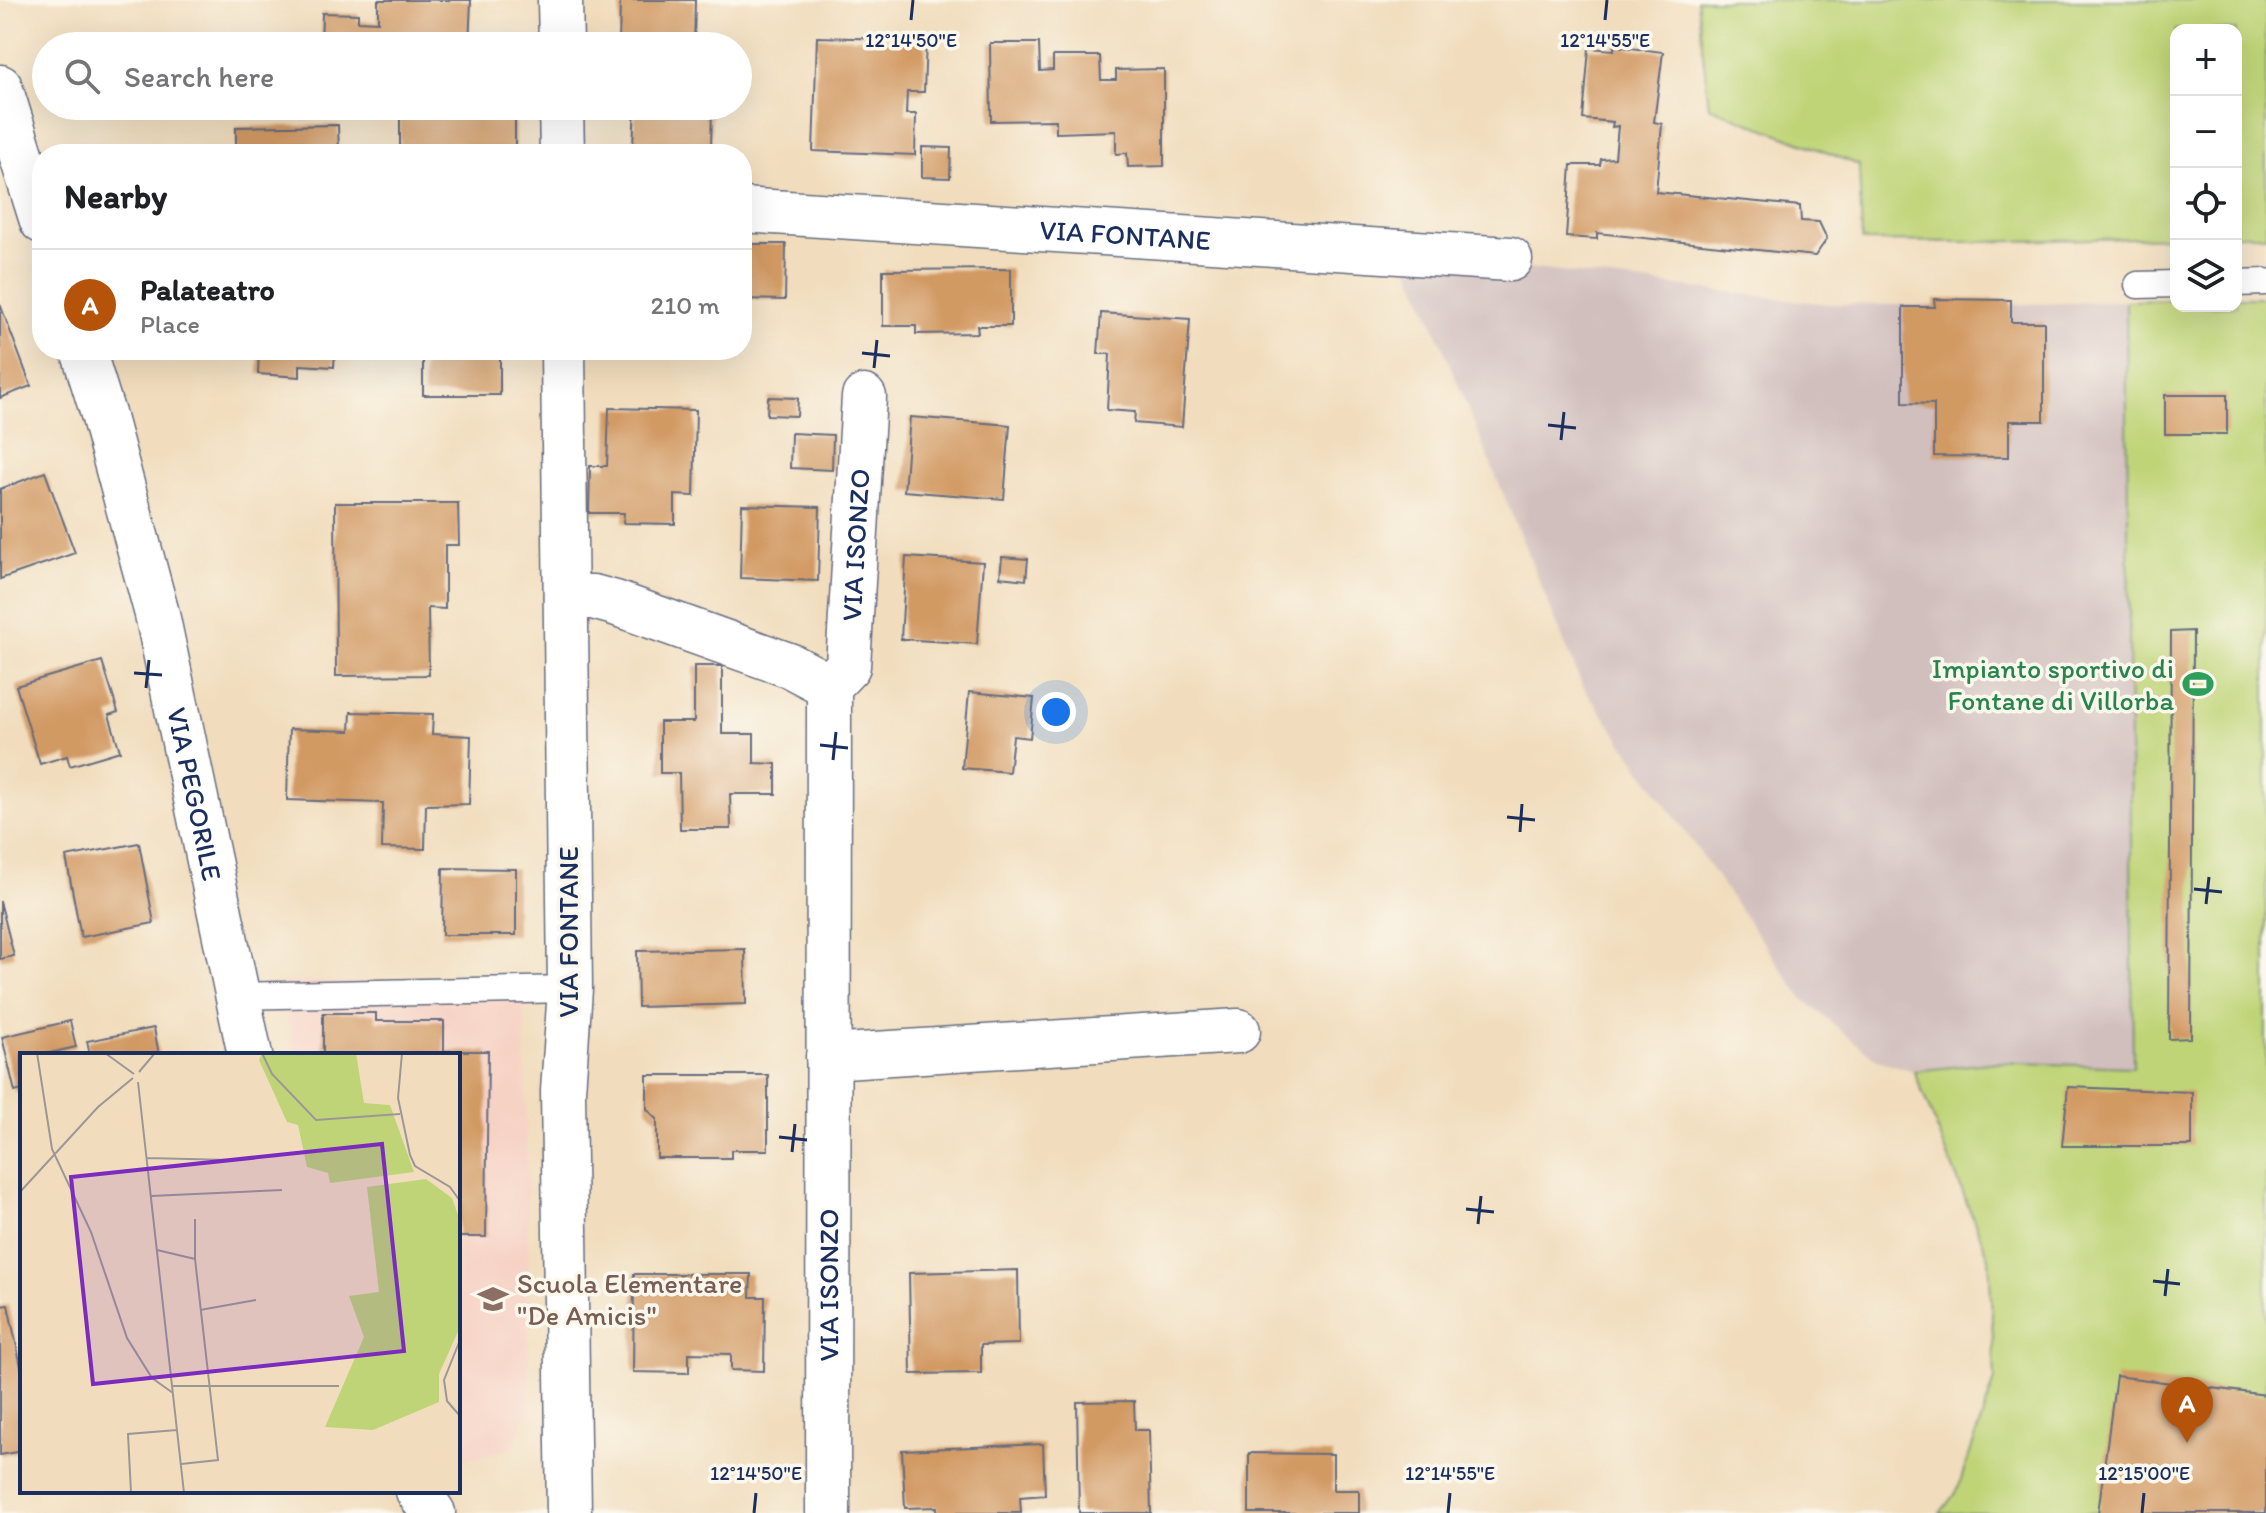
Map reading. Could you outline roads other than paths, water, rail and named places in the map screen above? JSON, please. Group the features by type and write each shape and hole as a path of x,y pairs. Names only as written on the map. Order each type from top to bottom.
{"street":[{"path":"560,0 561,32"},
{"path":"0,87 32,189"},
{"path":"561,120 562,144"},
{"name":"VIA FONTANE","path":"752,211 1510,259"},
{"name":"VIA PEGORILE","path":"86,360 157,614 250,1053"},
{"name":"VIA FONTANE","path":"563,360 570,989 563,1091 569,1513"},
{"name":"VIA ISONZO","path":"828,1513 829,686 848,666 864,397"},
{"path":"566,597 593,597 615,603 791,666 829,686"},
{"path":"828,1057 1238,1031"},
{"path":"419,1493 433,1513"}],"lane":[{"path":"2242,283 2266,282"},
{"path":"2138,285 2170,284"},
{"path":"237,996 570,989"}],"place":[{"name":"Impianto sportivo di Fontane di Villorba","path":"2198,684"},
{"name":"Scuola Elementare \"De Amicis\"","path":"493,1299"},
{"name":"Palateatro","path":"2187,1443"}]}
